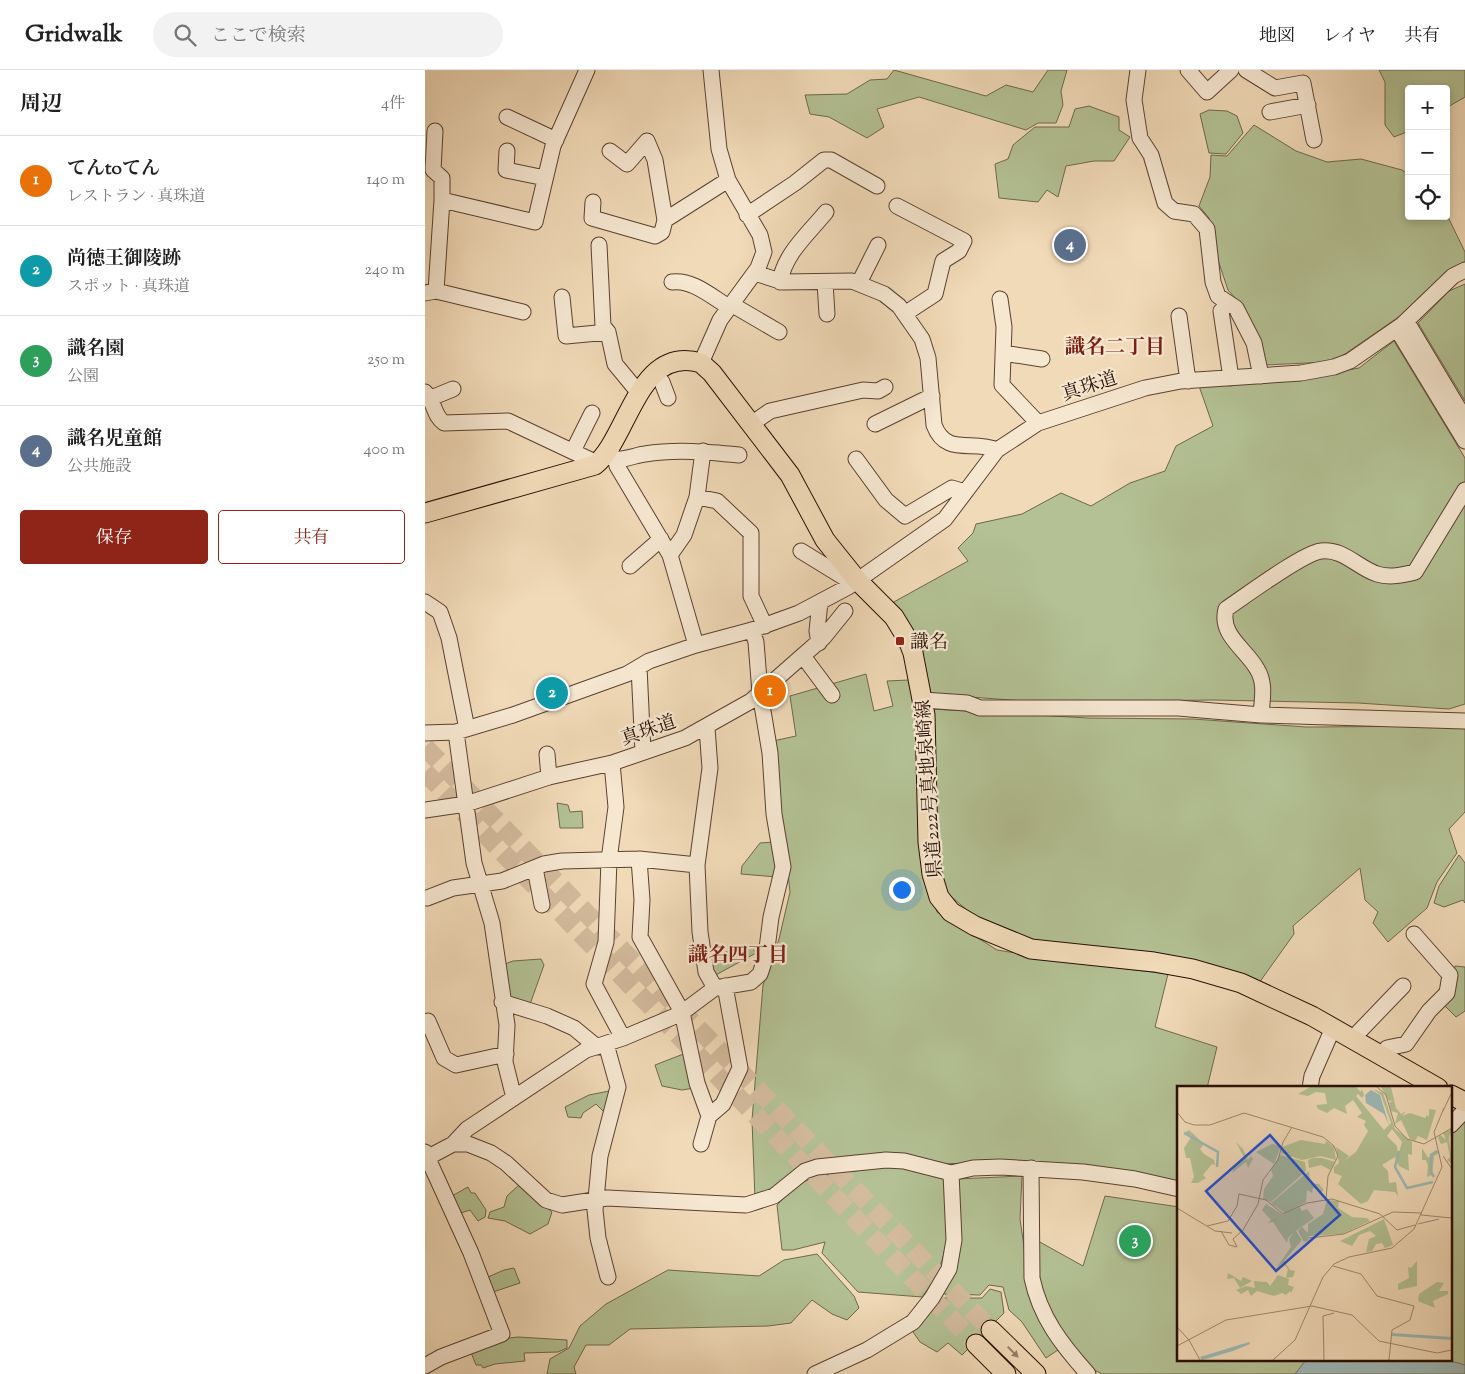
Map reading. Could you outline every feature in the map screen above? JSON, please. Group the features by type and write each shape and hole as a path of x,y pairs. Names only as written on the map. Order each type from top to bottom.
{"main road":[{"path":"425,513 591,467 606,459 639,393 655,374 674,363 701,363"},
{"name":"県道222号真地泉崎線","path":"701,363 712,373 790,475 851,584 894,617 903,629 913,653 923,700 928,842 932,874 939,897 957,917 1031,949 1154,962 1214,974 1261,991 1353,1038 1382,1057 1434,1086"},
{"path":"1453,1095 1465,1102"},
{"path":"991,1330 1036,1374"},
{"path":"976,1344 1006,1374"}],"street":[{"path":"442,200 535,222 556,140 587,70"},
{"path":"701,363 720,320 755,273 762,260 764,246 728,180 719,149 711,70"},
{"path":"1138,70 1134,100 1140,138 1151,155 1165,203 1174,211 1195,214 1207,228 1213,282 1218,296 1236,308 1254,343 1261,376"},
{"path":"1188,70 1207,92 1231,70"},
{"path":"1246,70 1275,88 1303,83 1314,140"},
{"path":"1270,112 1308,105"},
{"path":"507,117 556,140"},
{"path":"435,131 433,170 441,178 442,200 431,292 523,312"},
{"path":"593,202 591,218 655,236 662,232 665,220 655,160 647,141 627,164 610,151"},
{"path":"507,151 506,170 545,178"},
{"path":"747,215 795,183 824,160 831,160 877,186"},
{"path":"665,220 728,180"},
{"path":"897,206 964,240 959,251 943,261 935,294 906,313"},
{"path":"780,282 782,268 826,212"},
{"path":"859,283 878,244"},
{"path":"599,245 603,326 608,332 615,364 639,393"},
{"name":"真珠道","path":"425,733 462,730 553,702 696,645 759,628 821,602 851,584 945,518 997,450 1038,423 1145,388 1189,381 1261,376 1334,367 1350,361 1402,325 1453,276 1465,270"},
{"path":"755,273 780,282 859,283 884,294 906,313 922,339 928,358 934,425 937,433 953,446 988,446 997,450"},
{"path":"671,282 680,281 689,284 779,332"},
{"path":"825,283 827,314"},
{"path":"562,297 565,336 608,332"},
{"path":"1000,299 1004,328 1002,385 1038,423"},
{"path":"1221,311 1231,378"},
{"path":"1179,316 1189,381"},
{"path":"1465,419 1410,327 1402,325 1400,334 1465,440"},
{"path":"1003,353 1042,359"},
{"path":"655,374 662,382 668,398"},
{"path":"750,425 770,411 863,390 878,391 885,386"},
{"path":"453,389 428,395 437,418 444,423 508,421 573,451 606,459 617,466 670,555 696,645"},
{"path":"875,424 932,396"},
{"path":"573,451 592,413"},
{"path":"606,459 646,453 703,451 739,455"},
{"path":"670,555 685,535 697,497 703,451"},
{"path":"855,459 886,500 905,516 952,488 965,492"},
{"path":"1261,716 1263,687 1258,670 1228,632 1223,620 1226,610 1278,574 1321,551 1340,553 1377,574 1401,576 1415,572 1465,490"},
{"path":"431,1367 502,1334 471,1253 426,1156 453,1144 467,1129 586,1050 623,1038 682,1012 720,987 751,982 761,974 783,867 774,814 770,753 760,693 756,642 759,628 751,596 751,533 717,502 697,497"},
{"path":"630,566 661,539"},
{"path":"801,551 845,578 851,584"},
{"path":"425,602 440,612 449,638 462,730 466,804 474,863 492,923 507,1024 505,1062 515,1098"},
{"path":"819,643 817,631 821,602"},
{"name":"真珠道","path":"425,810 466,804 549,777 612,763 685,738 707,728 760,693 819,643 845,611"},
{"path":"803,656 832,695"},
{"path":"639,667 643,752"},
{"path":"923,700 967,703 981,708 1178,708 1261,716 1465,720"},
{"path":"701,1144 709,1116 723,1104 740,1068 720,987 706,972 700,932 697,865 710,768 707,728"},
{"path":"547,754 549,777"},
{"path":"612,763 617,807 609,860 606,942 594,984 623,1038"},
{"path":"427,898 453,888 502,881 535,868 563,861 639,859 697,865"},
{"path":"639,859 640,936 682,1012 697,1083 709,1116"},
{"path":"535,868 542,905"},
{"path":"1382,1057 1387,1048 1406,1044 1429,1011 1447,993 1450,975 1414,934"},
{"path":"1353,1038 1403,986"},
{"path":"503,1002 547,1016 574,1028 601,1045 617,1087 601,1156 595,1200 598,1238 608,1277"},
{"path":"425,1022 428,1020 444,1058 456,1065 506,1054"},
{"path":"1310,1086 1312,1076 1333,1028"},
{"path":"1453,1123 1465,1110"},
{"path":"453,1144 468,1144 491,1153 506,1163 546,1200 562,1205 607,1198 746,1205 774,1196 805,1171 823,1166 886,1160 904,1161 951,1173 982,1168 1031,1168 1118,1176 1177,1189"},
{"path":"1031,1168 1032,1278 1035,1295 1043,1314 1065,1348 1088,1374"},
{"path":"815,1374 867,1350 913,1322 932,1298 949,1269 954,1240 951,1173"}],"green space":[{"path":"894,70 986,96 1006,85 1033,92 1048,70 1067,70 1061,91 1063,105 1056,123 1038,123 1026,130 919,97 877,109 884,127 867,138 829,117 810,114 805,95 847,94 870,80 887,79"},
{"path":"1379,70 1465,70 1465,97 1450,106 1450,85 1405,85 1405,133 1394,137 1385,125 1385,82"},
{"path":"1089,106 1119,117 1119,130 1130,137 1114,161 1094,161 1066,166 1058,197 1047,190 1038,202 999,198 995,164 1008,159 1013,145 1035,127 1069,127 1075,109"},
{"path":"1209,110 1227,111 1237,116 1243,133 1226,154 1209,153 1200,114"},
{"path":"1254,125 1296,151 1327,162 1361,159 1402,170 1405,172 1405,220 1449,220 1465,252 1465,262 1453,269 1400,316 1342,356 1327,362 1265,365 1256,337 1237,300 1228,290 1214,248 1209,218 1199,206 1210,177 1211,155 1227,156"},
{"path":"1465,284 1465,401 1418,323 1449,291"},
{"path":"1394,341 1465,458 1465,704 1449,709 1358,703 1213,700 1038,702 929,694 892,603 968,561 958,548 973,533 976,524 1022,514 1061,493 1091,506 1130,483 1165,471 1176,446 1213,426 1199,386 1281,382 1359,368"},
{"path":"866,674 874,711 893,706 887,681 909,680 919,721 922,866 937,912 997,950 1071,962 1168,974 1155,1027 1217,1047 1207,1086 1177,1086 1177,1182 1033,1162 928,1164 887,1153 815,1163 755,1198 752,1120 763,985 779,939 790,892 773,741 796,736 790,696"},
{"path":"931,709 1088,718 1193,719 1306,727 1465,726 1465,812 1449,829 1457,853 1437,882 1427,908 1388,942 1373,923 1378,912 1365,900 1360,868 1293,926 1294,934 1259,983 1027,943 981,922 947,893 935,844"},
{"path":"557,803 568,805 570,812 582,811 583,828 560,828"},
{"path":"773,842 777,877 741,874 742,866 760,843"},
{"path":"1459,855 1465,863 1465,903 1463,900 1444,907 1434,903 1439,886"},
{"path":"750,945 756,953 714,976 707,951 730,952"},
{"path":"541,959 544,965 529,1007 506,1000 499,966 513,961"},
{"path":"1455,966 1465,967 1465,1011 1456,1017 1443,1004 1451,990"},
{"path":"686,1053 694,1088 682,1090 662,1086 655,1065"},
{"path":"609,1091 606,1114 596,1104 583,1113 581,1118 568,1117 565,1107 589,1095"},
{"path":"1465,1121 1465,1374 1102,1374 1077,1355 1067,1342 1050,1311 1040,1279 1037,1261 1038,1241 1083,1266 1105,1196 1177,1207 1177,1362 1453,1362 1453,1133"},
{"path":"903,1165 948,1177 948,1225 944,1254 932,1283 922,1297 858,1292 822,1253 825,1242 793,1250 782,1250 777,1205 798,1183 830,1174"},
{"path":"1022,1176 1020,1219 1027,1267 1061,1348 1046,1358 1022,1322 1009,1310 1003,1287 989,1285 980,1295 943,1294 957,1179"},
{"path":"519,1185 552,1212 548,1224 530,1234 505,1221 488,1218 490,1212 504,1207 507,1196"},
{"path":"468,1187 471,1193 475,1193 486,1210 485,1217 478,1221 470,1210 458,1214 450,1197"},
{"path":"817,1254 854,1296 859,1308 847,1320 832,1314 812,1300 791,1323 768,1326 630,1329 609,1345 586,1345 574,1367 576,1374 547,1374 550,1359 569,1348 580,1326 606,1304 668,1270 759,1276 784,1260"},
{"path":"514,1268 520,1283 493,1292 488,1277"},
{"path":"990,1289 1001,1292 1004,1313 962,1355 948,1343 937,1352 920,1342 913,1332 941,1298 982,1298"},
{"path":"518,1337 567,1340 567,1348 558,1352 524,1353 525,1361 495,1364 483,1368 481,1365 476,1365 470,1350 493,1340"}],"water":[{"path":"1304,1362 1453,1362 1465,1365 1465,1374 1295,1374"}],"tunnel":[{"path":"425,747 991,1330"},
{"path":"425,772 976,1344"}],"place":[{"name":"識名児童館","path":"1070,245"},
{"name":"識名","path":"900,641"},
{"name":"てんtoてん","path":"770,691"},
{"name":"尚徳王御陵跡","path":"552,693"},
{"name":"識名園","path":"1135,1241"}],"district":[{"name":"識名二丁目","path":"1115,346"},
{"name":"識名四丁目","path":"738,954"}]}
